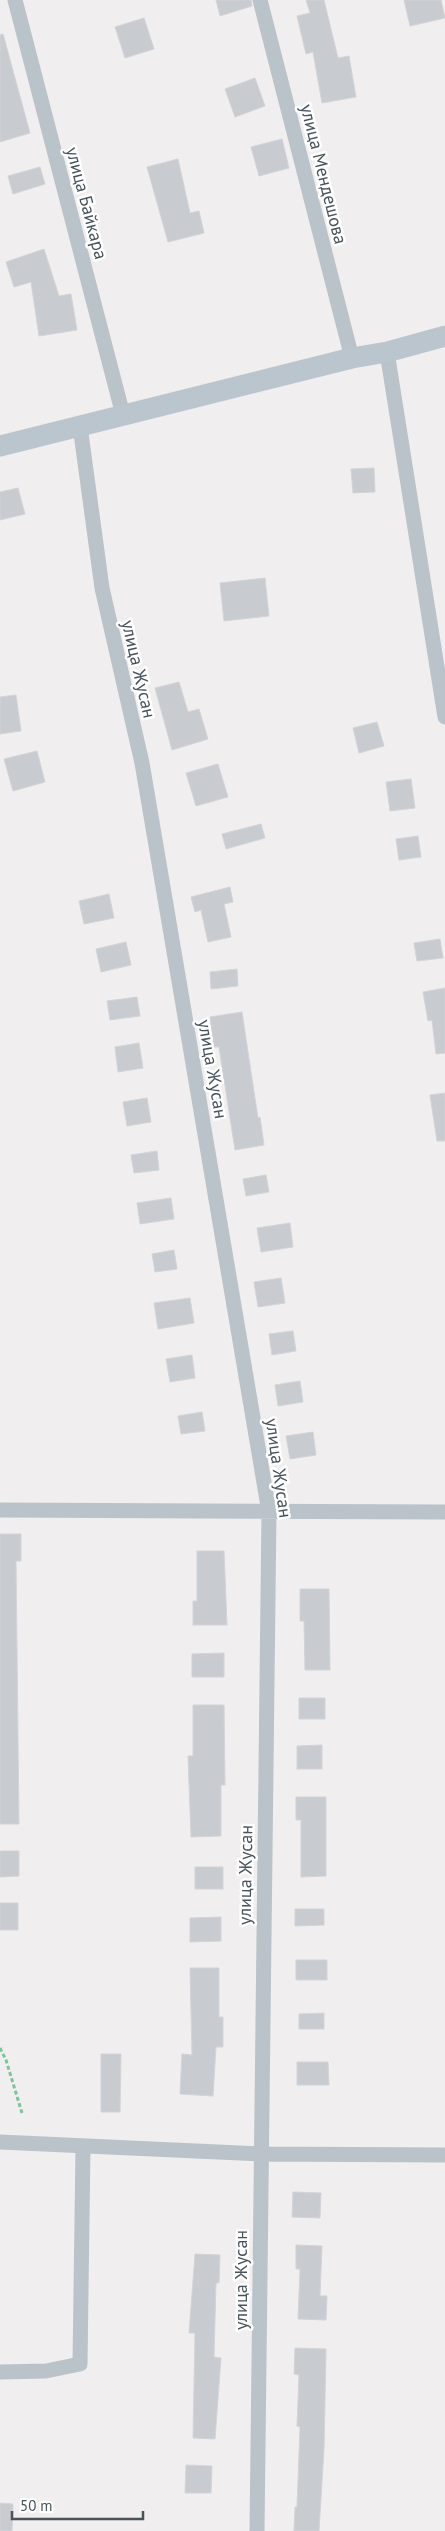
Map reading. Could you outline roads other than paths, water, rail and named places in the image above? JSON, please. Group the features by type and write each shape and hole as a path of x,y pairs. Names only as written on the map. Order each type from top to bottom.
{"main road":[{"path":"0,446 352,358 387,352 445,336"}],"street":[{"name":"улица Байкара","path":"15,0 123,416"},
{"name":"улица Мендешова","path":"260,0 352,358"},
{"path":"387,352 445,717"},
{"name":"улица Жусан","path":"80,426 102,588 142,763 269,1512 257,2531"},
{"path":"0,1510 445,1512"},
{"path":"0,2142 260,2154 445,2155"},
{"path":"0,2372 46,2371 80,2364 84,2146"}]}
